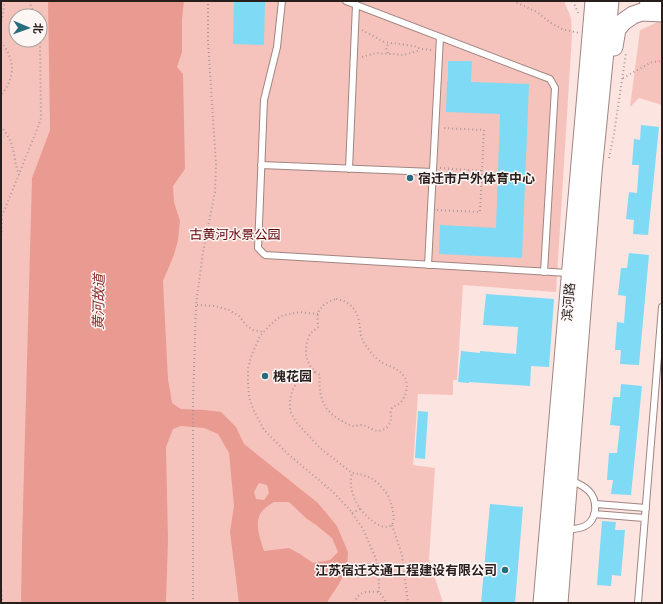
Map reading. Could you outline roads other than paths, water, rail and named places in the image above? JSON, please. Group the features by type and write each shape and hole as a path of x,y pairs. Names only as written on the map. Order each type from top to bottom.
{"highway":[{"path":"651,1 662,6"}],"main road":[{"path":"587,1 593,20"},
{"name":"滨河路","path":"542,603 594,1"},
{"name":"滨河路","path":"559,603 590,207 610,1"},
{"path":"590,207 605,97 617,29 623,22 633,15 642,12 662,13"}],"lane":[{"path":"282,1 277,47 264,100 258,248 264,256 571,273"},
{"path":"346,1 550,79 555,88 544,272"},
{"path":"349,169 356,5"},
{"path":"428,265 440,37"},
{"path":"261,165 349,169 433,170"},
{"path":"638,603 662,307"},
{"path":"565,530 578,529 592,521 596,504 591,492 579,483 569,480"},
{"path":"596,504 646,508"},
{"path":"594,514 644,518"}],"water":[{"name":"黄河故道","path":"48,1 184,1 182,19 182,52 177,67 183,74 185,169 173,186 174,202 180,221 178,240 174,255 163,281 168,379 172,403 181,409 221,412 236,427 244,444 318,503 337,526 348,552 347,568 327,603 239,603 230,532 234,506 229,453 218,434 204,428 181,426 173,429 166,447 168,539 166,603 21,603 32,178 50,130","holes":["259,483 267,485 269,493 264,500 256,499 254,492","274,502 289,502 307,519 332,538 338,552 330,560 313,563 289,548 264,551 258,530 258,519 263,510"]}],"place":[{"name":"宿迁市户外体育中心","path":"410,178"},
{"name":"槐花园","path":"265,376"},
{"name":"江苏宿迁交通工程建设有限公司","path":"505,570"}],"park label":[{"name":"古黄河水景公园","path":"235,234"}]}
